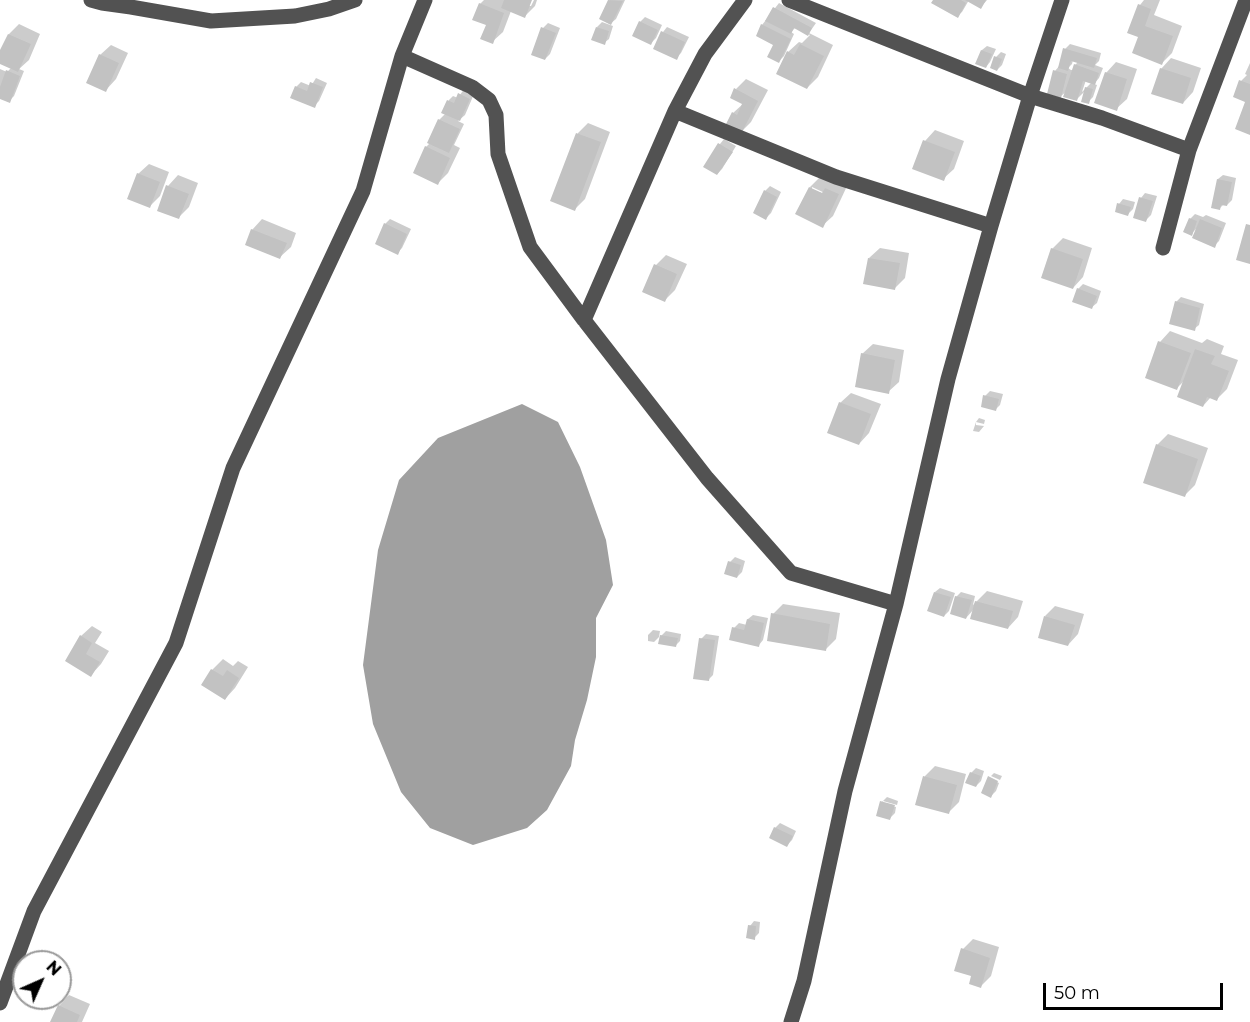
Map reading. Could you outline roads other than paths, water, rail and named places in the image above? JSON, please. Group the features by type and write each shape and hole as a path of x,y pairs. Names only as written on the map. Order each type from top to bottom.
{"street":[{"path":"91,0 211,21 295,16 329,9 355,0"},
{"path":"0,1003 34,911 176,643 233,468 363,191 402,56 425,0"},
{"path":"584,320 675,111 705,54 745,0"},
{"path":"789,0 1030,96 1102,118 1190,150"},
{"path":"791,1022 804,981 845,791 896,604 948,379 1030,96 1062,0"},
{"path":"1163,248 1190,150 1246,0"},
{"path":"402,56 472,87 489,100 496,115 498,154 530,247 707,478 791,573 896,604"},
{"path":"675,111 836,177 991,226"}]}
